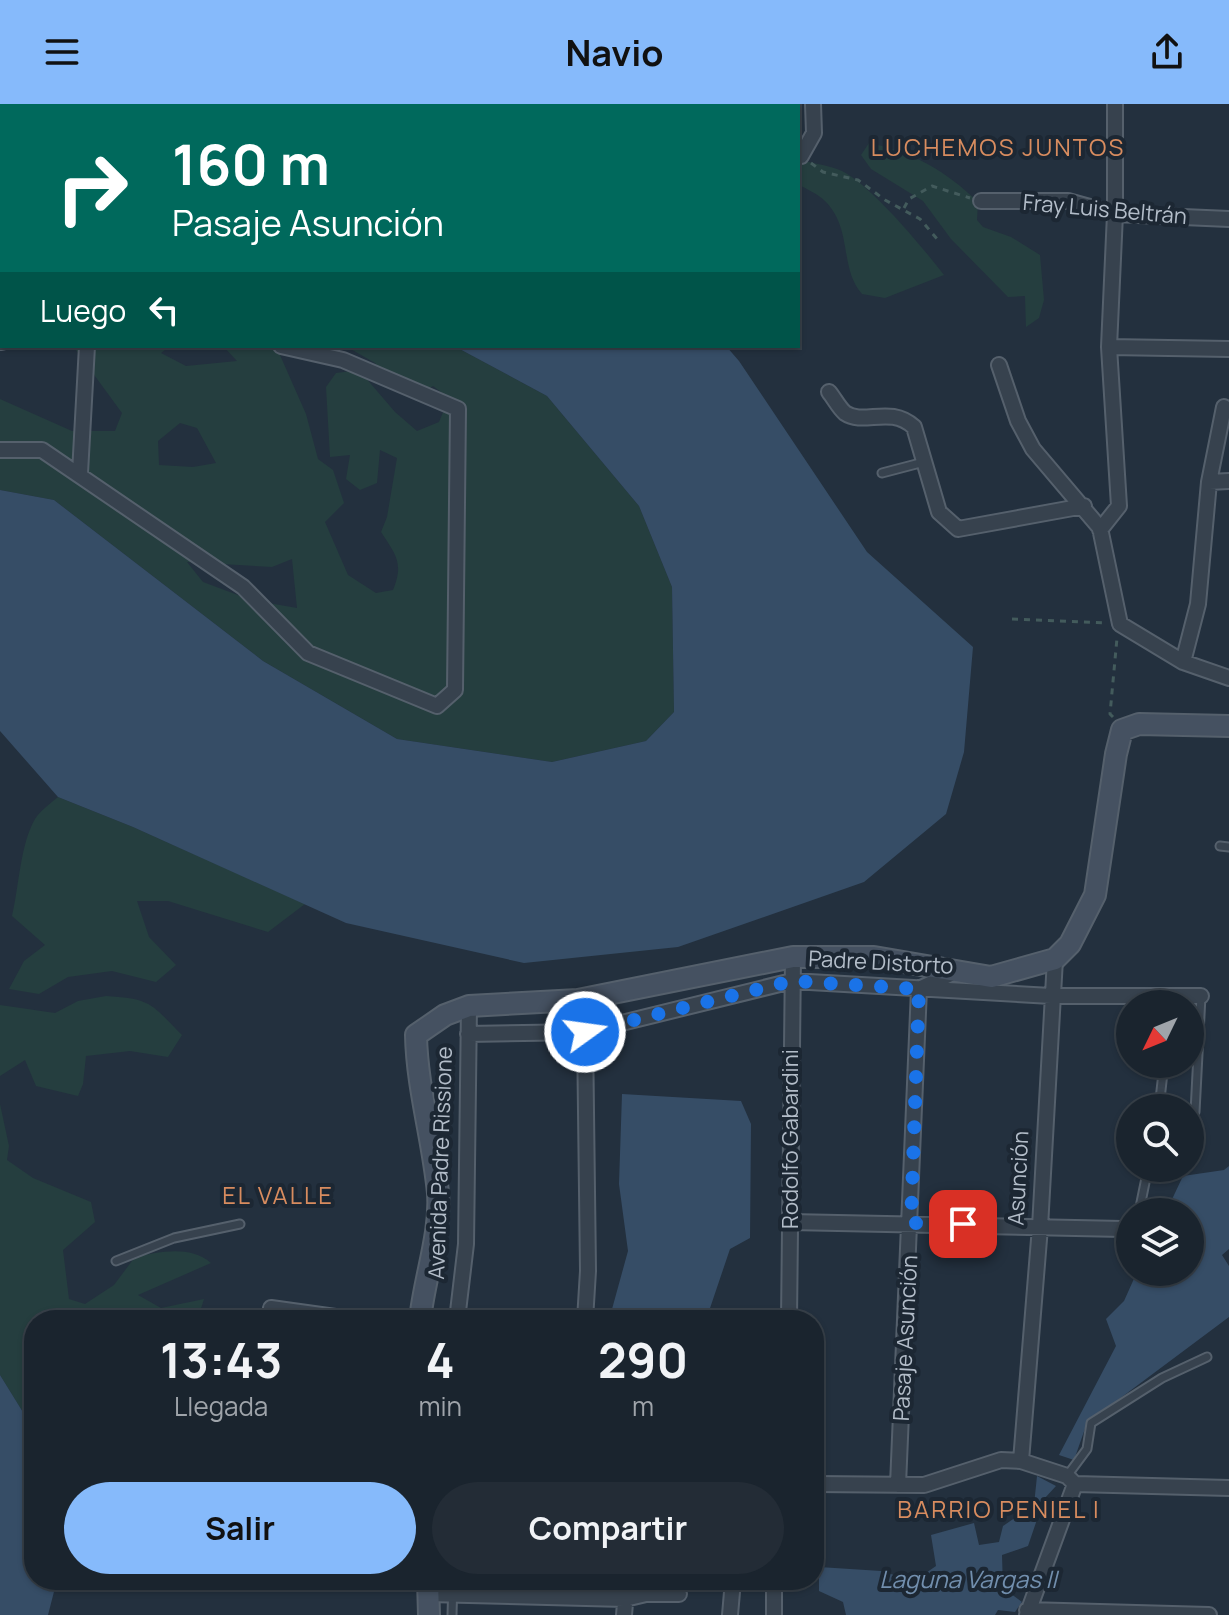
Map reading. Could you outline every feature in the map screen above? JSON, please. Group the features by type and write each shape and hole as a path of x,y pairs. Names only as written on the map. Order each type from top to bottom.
{"street":[{"path":"800,156 814,133 813,104"},
{"path":"1100,530 1119,506 1109,347 1115,214 1115,104"},
{"name":"Fray Luis Beltrán","path":"981,201 1068,201 1115,214 1229,219"},
{"path":"1109,347 1229,349"},
{"path":"80,473 87,348"},
{"path":"0,450 42,450 243,587 308,653 437,706 455,690 458,409 343,360 290,348"},
{"path":"999,365 1018,421 1033,449 1084,506 1100,530 1120,624 1183,662 1229,678"},
{"path":"829,392 845,412 855,416 887,414 903,417 914,427 939,512 958,529 1084,506"},
{"path":"1183,662 1198,604 1209,482 1224,407"},
{"path":"1209,482 1229,481"},
{"path":"1055,959 1070,944 1095,895 1116,754 1131,727 1229,726"},
{"name":"Padre Distorto","path":"445,1015 469,1006 578,1000 793,957 874,957 953,973 991,977 1055,959"},
{"name":"Rodolfo Gabardini","path":"789,1310 793,957"},
{"name":"Asunción","path":"1021,1461 1040,1227 1055,959"},
{"path":"919,989 953,973"},
{"name":"Padre Distorto","path":"468,1034 585,1032 792,981 1116,998"},
{"name":"Pasaje Asunción","path":"898,1485 919,989"},
{"path":"578,1000 585,1032 588,1271 586,1310"},
{"name":"Avenida Padre Rissione","path":"458,1310 466,1244 469,1006"},
{"name":"Avenida Padre Rissione","path":"422,1310 438,1194 419,1081 416,1035 445,1015"},
{"path":"790,1222 1040,1227 1116,1225"},
{"path":"271,1308 285,1310"},
{"path":"824,1484 924,1485 1001,1460 1021,1461 1071,1480 1229,1488"},
{"path":"1071,1480 1027,1612 1209,1615"},
{"path":"428,1590 429,1615"},
{"path":"495,1590 625,1599 646,1594 679,1594"},
{"path":"624,1615 626,1590"},
{"path":"774,1590 774,1615"},
{"path":"730,1615 732,1592"}],"lane":[{"path":"882,473 924,462"},
{"path":"1220,846 1229,847"},
{"path":"116,1261 174,1238 240,1224"},
{"path":"1071,1480 1087,1449 1091,1423 1162,1378 1207,1357"},
{"path":"452,1590 452,1615"}],"path":[{"path":"800,156 823,172 858,180 920,219 938,240"},
{"path":"904,210 909,199 932,186 981,201"},
{"path":"1012,619 1082,619 1120,624 1110,714 1131,727"}],"green space":[{"path":"869,143 914,157 941,172 978,202 977,220 983,227 1011,237 1040,255 1044,300 1039,318 1026,327 1025,296 1008,297 951,239 923,201 871,169 861,155"},
{"path":"805,161 838,169 854,178 896,218 944,275 885,298 862,294 850,272 843,236 834,212 822,198 800,185 800,165"},
{"path":"74,348 167,348 161,353 186,366 237,361 225,348 277,348 306,414 318,459 333,470 344,503 325,522 348,575 376,593 393,590 398,573 397,560 381,532 387,517 397,458 380,450 377,483 360,490 346,479 350,455 330,457 326,387 336,373 359,370 395,412 417,431 439,422 449,398 433,386 413,399 395,390 375,363 349,348 458,348 547,396 639,506 672,587 674,712 646,741 552,762 397,739 263,661 54,500 0,490 0,399 72,431 115,431 122,413","holes":["180,423 197,428 216,463 193,467 159,465 158,441","292,559 297,608 251,600 203,582 187,562 272,567"]},
{"path":"58,797 305,904 268,932 168,901 137,901 149,937 176,965 156,982 112,971 68,977 39,994 9,989 24,961 45,945 12,916 30,829 37,816"},
{"path":"106,996 142,1001 163,1016 182,1035 168,1057 130,1051 86,1056 83,1084 78,1096 36,1086 25,1060 0,1076 0,1005 55,1013 78,1001"},
{"path":"0,1104 9,1146 7,1160 33,1178 91,1202 95,1222 63,1250 69,1299 85,1304 114,1285 135,1257 184,1252 211,1263 138,1295 161,1308 204,1299 201,1310 24,1310 24,1414 0,1375"}],"water":[{"path":"458,348 728,348 867,552 973,647 964,752 946,814 864,882 678,947 524,963 346,923 133,827 58,797 0,731 0,490 54,500 263,661 397,739 552,762 646,741 674,712 672,587 639,506 547,396"},
{"path":"622,1094 741,1101 751,1124 750,1238 730,1249 709,1310 612,1310 628,1251 619,1184"},
{"path":"1229,1166 1229,1249 1222,1255 1229,1266 1229,1317 1087,1423 1074,1460 1059,1455 1116,1346 1106,1319 1124,1301 1131,1286 1204,1286 1204,1198 1173,1198 1180,1182 1204,1182 1204,1173 1224,1170"},
{"path":"0,1375 24,1414 24,1590 54,1590 48,1615 0,1615"},
{"name":"Laguna Vargas II","path":"1037,1476 1056,1486 1044,1499 1028,1546 1002,1555 1003,1588 1022,1602 1015,1612 998,1610 995,1615 846,1615 843,1602 819,1591 824,1590 824,1567 881,1571 914,1581 936,1566 931,1535 974,1523 979,1545 999,1542 1003,1526 1034,1505"}],"district":[{"name":"LUCHEMOS JUNTOS","path":"998,148"},
{"name":"EL VALLE","path":"278,1196"},
{"name":"BARRIO PENIEL I","path":"999,1510"}],"route":[{"path":"585,1032 792,981 919,989 911,1223 963,1224"}]}
